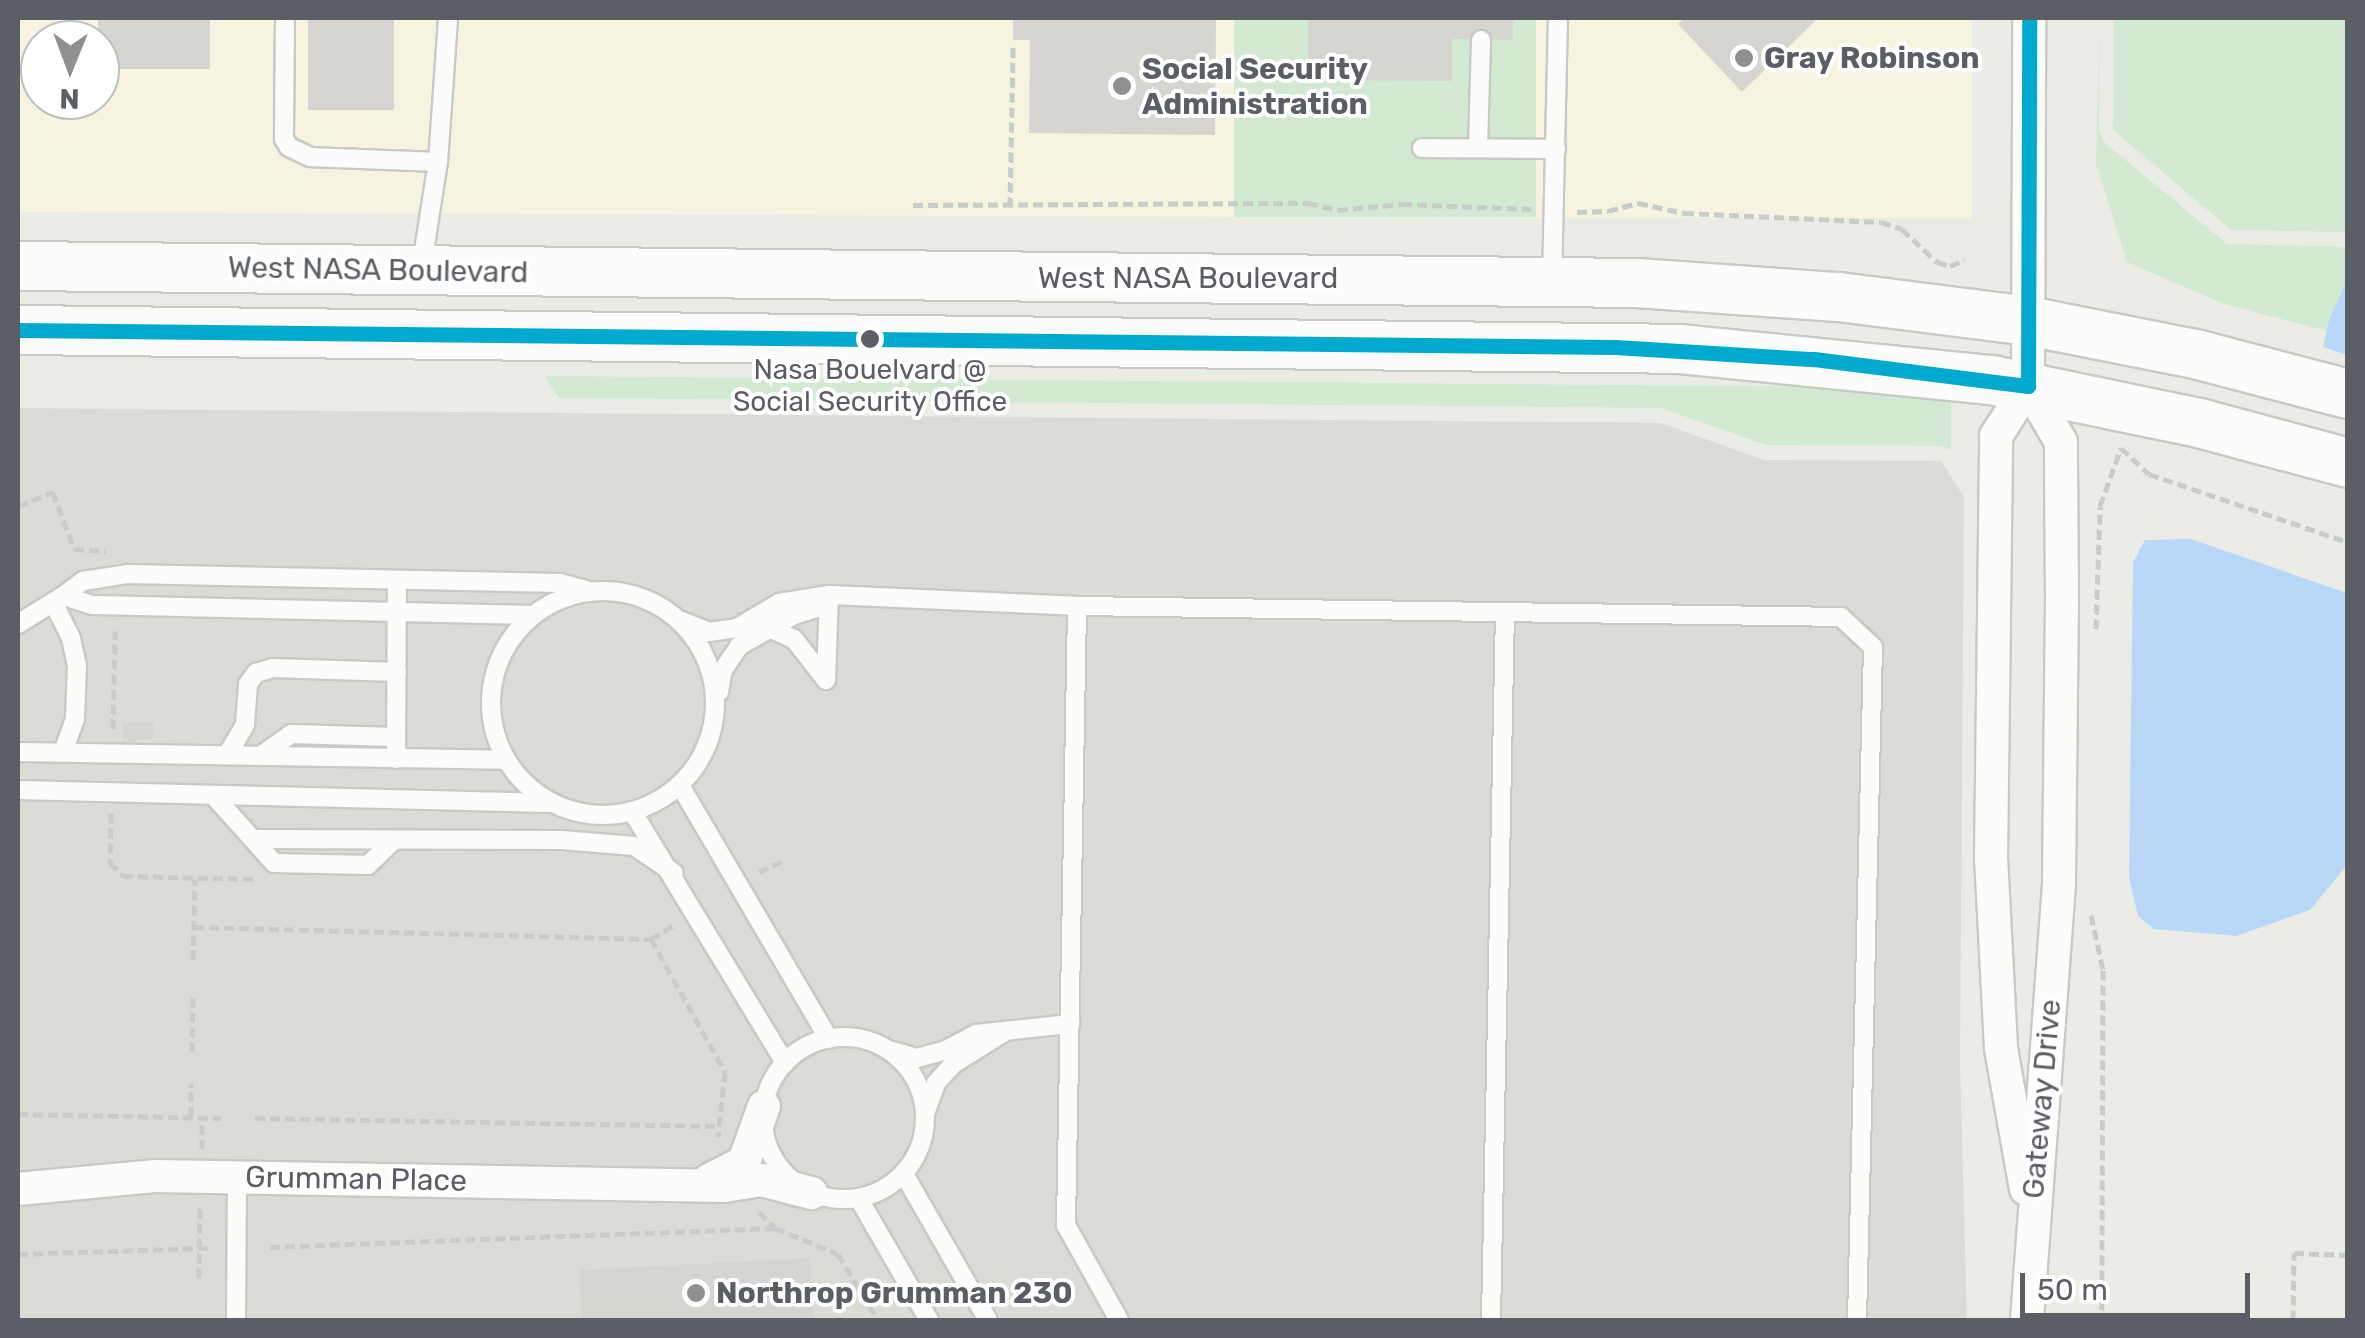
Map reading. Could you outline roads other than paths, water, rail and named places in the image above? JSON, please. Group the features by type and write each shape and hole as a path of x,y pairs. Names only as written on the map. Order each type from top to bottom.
{"main road":[{"name":"West NASA Boulevard","path":"18,266 1552,281 1774,292 2028,320 2199,355 2348,394"},
{"path":"612,335 613,273"},
{"name":"West NASA Boulevard","path":"18,330 1680,349 1814,359 2028,386 2200,423 2348,462"}],"street":[{"path":"2028,386 2029,18"},
{"name":"Gateway Drive","path":"2028,386 2061,442 2062,603 2059,882 2045,1116 2032,1218 2001,1048 1991,859 1996,436 2028,386"},
{"name":"Grumman Place","path":"696,1186 744,1162 764,1106"},
{"name":"Grumman Place","path":"18,1188 156,1176 696,1186 761,1180 811,1192"},
{"path":"2027,1320 2032,1218"}],"lane":[{"path":"285,18 284,139 289,147 310,157 438,162"},
{"path":"421,270 438,162 448,18"},
{"path":"1552,281 1558,18"},
{"path":"1478,148 1481,40"},
{"path":"1422,148 1556,150"},
{"path":"18,624 83,581 104,575 560,583 589,591 638,596 709,632 738,628 779,602 856,596 1077,606 1841,618 1872,647 1856,1320"},
{"path":"396,759 397,580"},
{"path":"552,803 519,777 506,760 494,731 490,699 496,668 510,639 532,615 568,595 589,591"},
{"path":"58,599 93,606 532,615"},
{"path":"58,599 77,666 75,719 62,752"},
{"path":"18,790 552,803 578,812 632,811 681,787 696,773 713,730 724,670 739,646 794,614 829,600"},
{"path":"769,628 794,639 826,680 829,600"},
{"path":"1077,606 1066,1225 1118,1320"},
{"path":"1491,1320 1505,612"},
{"path":"680,620 706,658 716,704"},
{"path":"227,755 245,725 248,684 256,673 272,668 397,672"},
{"path":"260,756 291,734 396,737"},
{"path":"18,752 506,760"},
{"path":"681,787 829,1039"},
{"path":"212,795 274,862 368,865 394,840 562,840 634,846 674,873"},
{"path":"632,811 674,873 785,1062"},
{"path":"1008,1030 953,1064 936,1083 924,1135 904,1174 883,1190 859,1198 834,1199 811,1192 789,1178 772,1157 764,1132 764,1106 785,1062 798,1052 829,1039 869,1041 917,1058 944,1051 976,1034 1008,1030 1070,1024"},
{"path":"887,1050 906,1066 920,1088 926,1113"},
{"path":"904,1174 988,1320"},
{"path":"236,1320 237,1178"},
{"path":"859,1198 928,1320"}],"water":[{"path":"2347,281 2347,355 2323,347 2330,317"},
{"path":"2191,539 2347,593 2347,865 2310,910 2236,936 2154,929 2138,916 2129,877 2133,562 2145,540"}],"place":[{"name":"Gray Robinson","path":"1744,58"},
{"name":"Social Security Administration","path":"1122,86"},
{"name":"Nasa Bouelvard @ Social Security Office","path":"870,339"},
{"name":"Northrop Grumman 230","path":"696,1293"}]}
